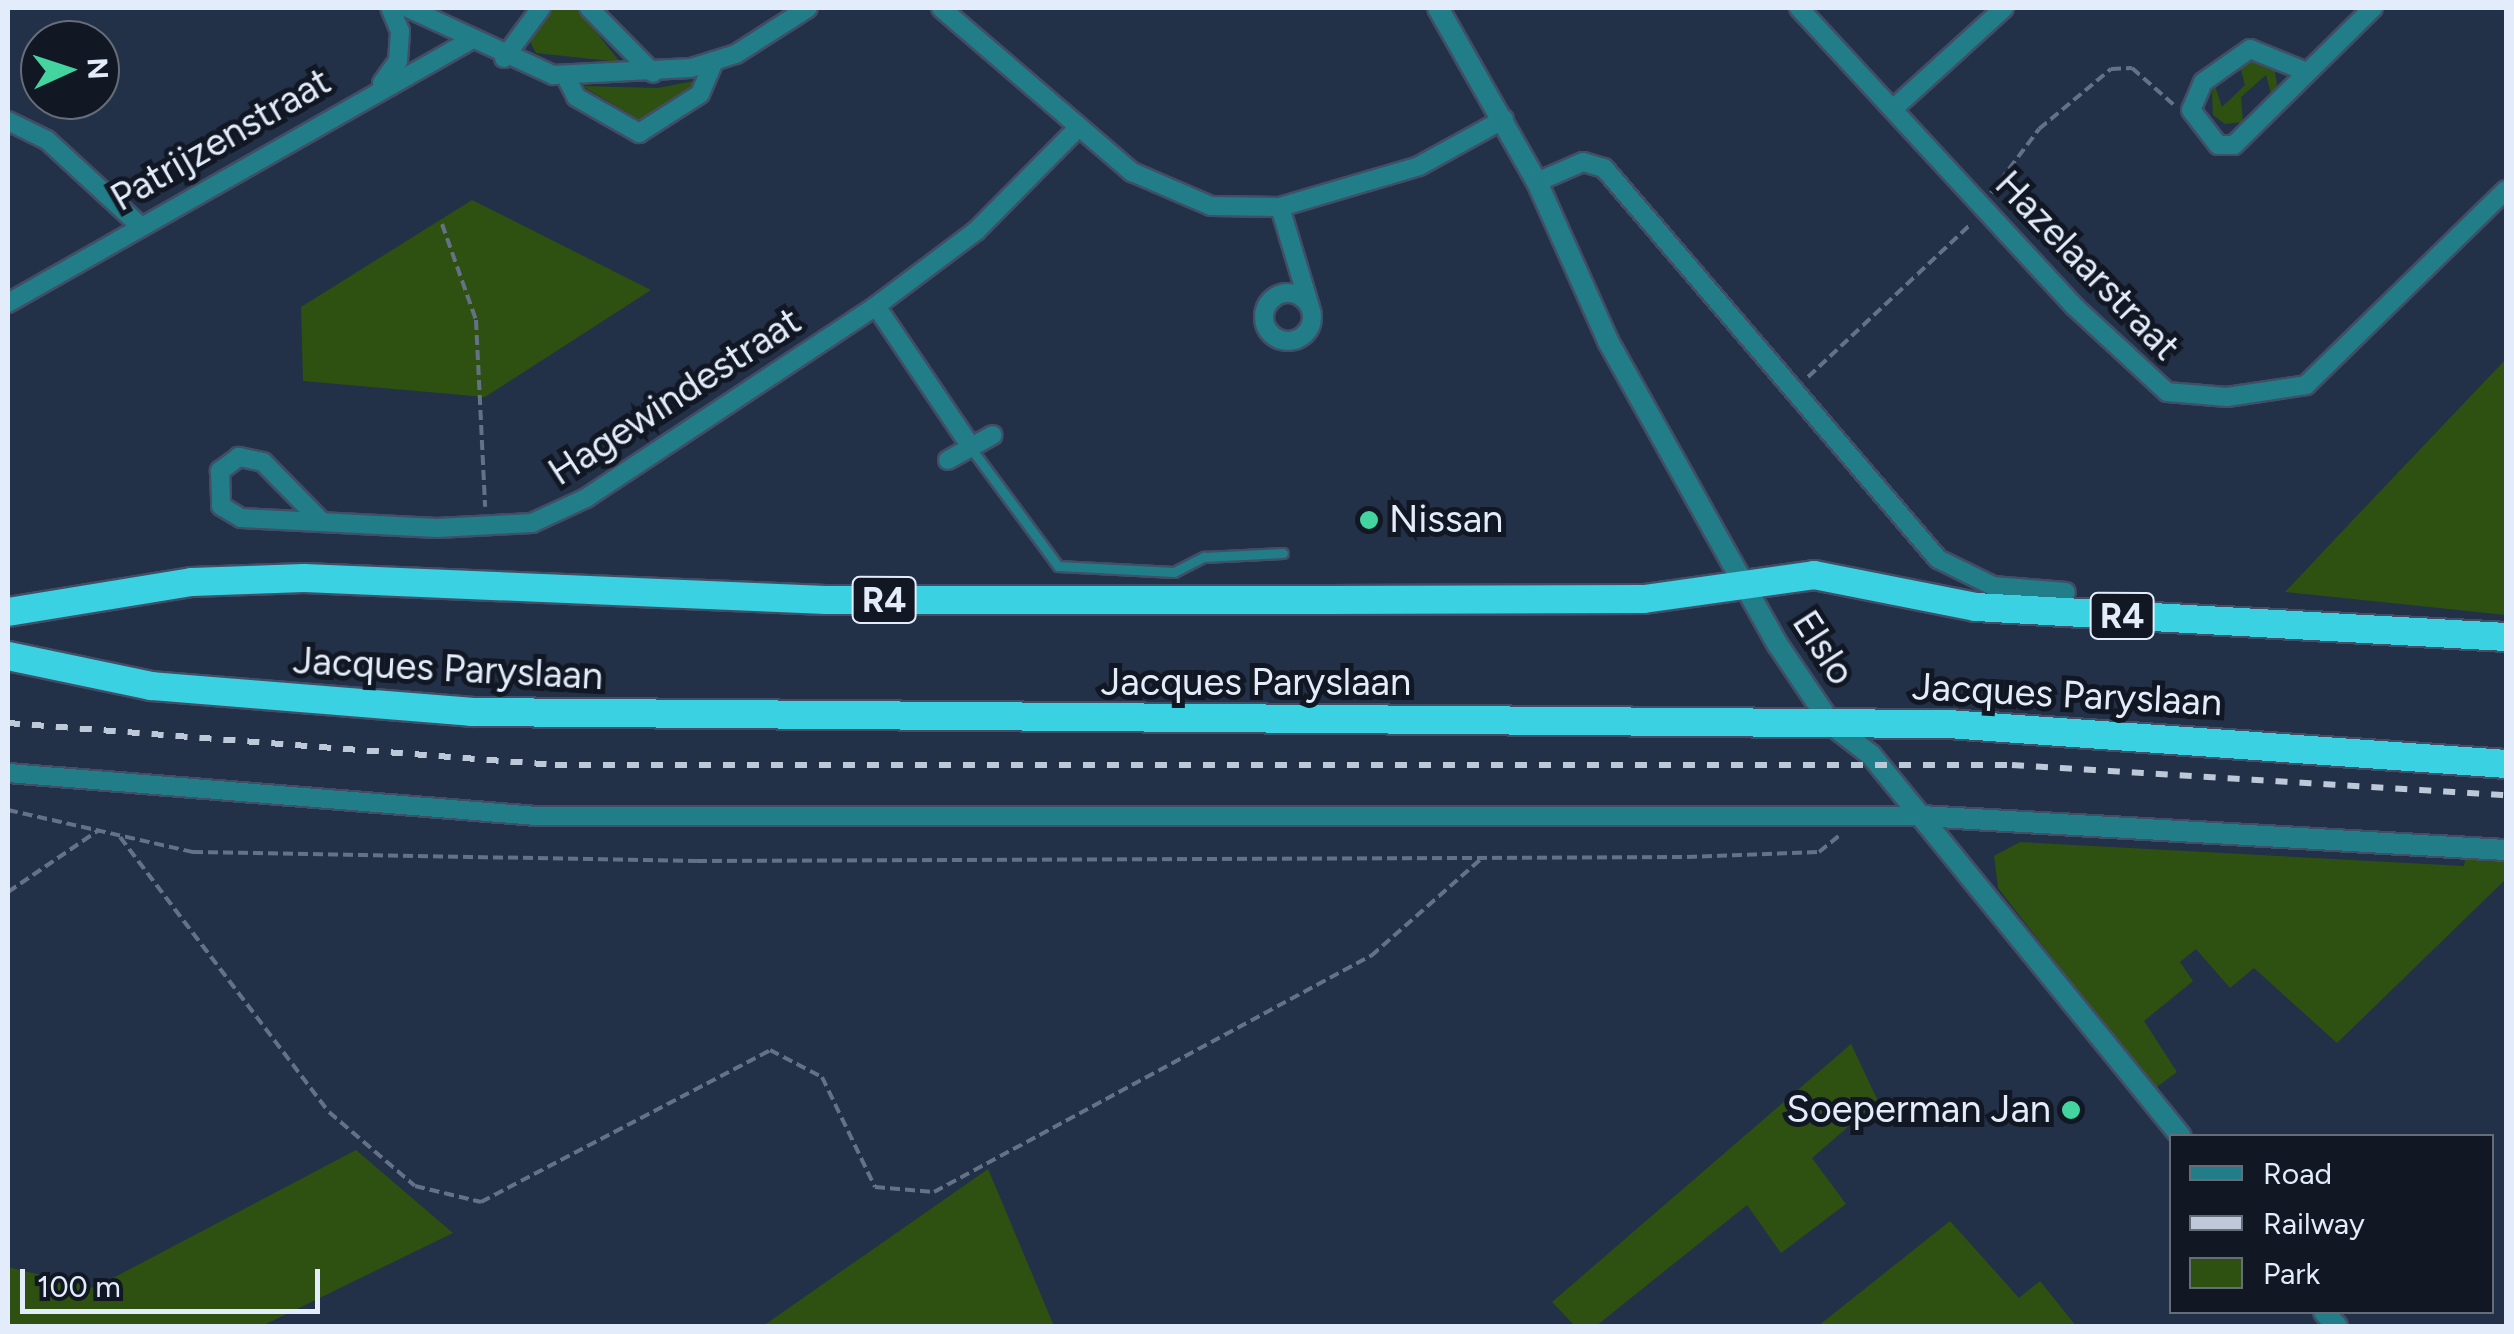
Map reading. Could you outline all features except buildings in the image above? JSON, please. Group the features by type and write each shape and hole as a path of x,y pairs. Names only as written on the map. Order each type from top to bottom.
{"highway":[{"name":"R4","path":"14,609 192,582 304,578 505,592 984,600 1644,599 1741,579 1814,574 1976,607 2506,637"},
{"name":"Jacques Paryslaan","path":"8,656 150,686 472,712 2120,730 2506,764"}],"street":[{"path":"365,96 398,60 400,30 390,8"},
{"path":"408,8 504,58 565,75 653,74 714,61 808,8"},
{"path":"504,58 541,8"},
{"path":"589,8 653,74"},
{"path":"940,8 1078,128 1176,195 1211,206 1280,207 1419,166 1504,119"},
{"name":"Elslo","path":"1438,8 1537,182 1608,342 1741,579 1832,726 1921,816 2179,1134"},
{"name":"Hazelaarstraat","path":"1799,8 2150,383 2227,396 2306,385 2330,367 2506,190"},
{"path":"1893,109 2004,8"},
{"path":"2307,72 2250,48 2202,82 2191,110 2218,145 2234,146 2373,8"},
{"name":"Patrijzenstraat","path":"8,303 137,224 471,40"},
{"path":"565,75 576,97 639,133 700,94 714,61"},
{"path":"8,122 46,140 137,224"},
{"name":"Hagewindestraat","path":"322,522 262,462 239,458 220,471 216,495 229,514 322,522 487,526 532,522 586,498 876,306 976,231 1078,128"},
{"path":"1537,182 1583,162 1604,168 1938,559 1992,586 2066,592"},
{"path":"1280,207 1310,310"},
{"path":"876,306 968,444"},
{"path":"948,460 968,444 993,435"},
{"path":"8,773 537,816 1866,814 2506,850"}],"lane":[{"path":"968,444 1058,566 1174,572 1204,558 1282,553"}],"path":[{"path":"1793,390 1984,206 2038,129 2110,69 2132,68 2167,103 2191,110"},
{"path":"442,224 476,320 487,526"},
{"path":"8,810 193,852 678,861 1481,859 1818,852 1866,814"},
{"path":"8,892 101,829"},
{"path":"119,835 329,1112 415,1186 481,1202 770,1050 822,1078 875,1187 934,1192 1371,956 1481,859"}],"green space":[{"path":"550,8 577,8 620,62 536,53 528,38"},
{"path":"2251,58 2274,65 2277,85 2271,94 2266,75 2241,97 2243,122 2225,124 2213,115 2212,92 2215,86 2222,107 2245,85 2239,63"},
{"path":"699,80 643,122 582,86 658,88"},
{"path":"472,200 651,290 485,397 303,381 301,307"},
{"path":"2506,359 2506,615 2285,592 2352,521"},
{"path":"2020,842 2464,866 2466,852 2506,857 2506,879 2337,1043 2254,968 2230,988 2196,949 2180,962 2193,981 2144,1021 2177,1072 2154,1089 1998,888 1994,856"},
{"path":"1851,1044 1878,1101 1812,1158 1846,1204 1781,1253 1747,1205 1596,1326 1575,1326 1552,1302"},
{"path":"356,1150 453,1233 262,1326 8,1326 8,1267 94,1288"},
{"path":"988,1169 1054,1326 763,1326"},
{"path":"1950,1221 2019,1298 2040,1281 2076,1326 1818,1326"}],"railway":[{"path":"8,723 555,765 2012,765 2506,795"}],"place":[{"name":"Nissan","path":"1369,520"},
{"name":"Soeperman Jan","path":"2071,1110"}]}
